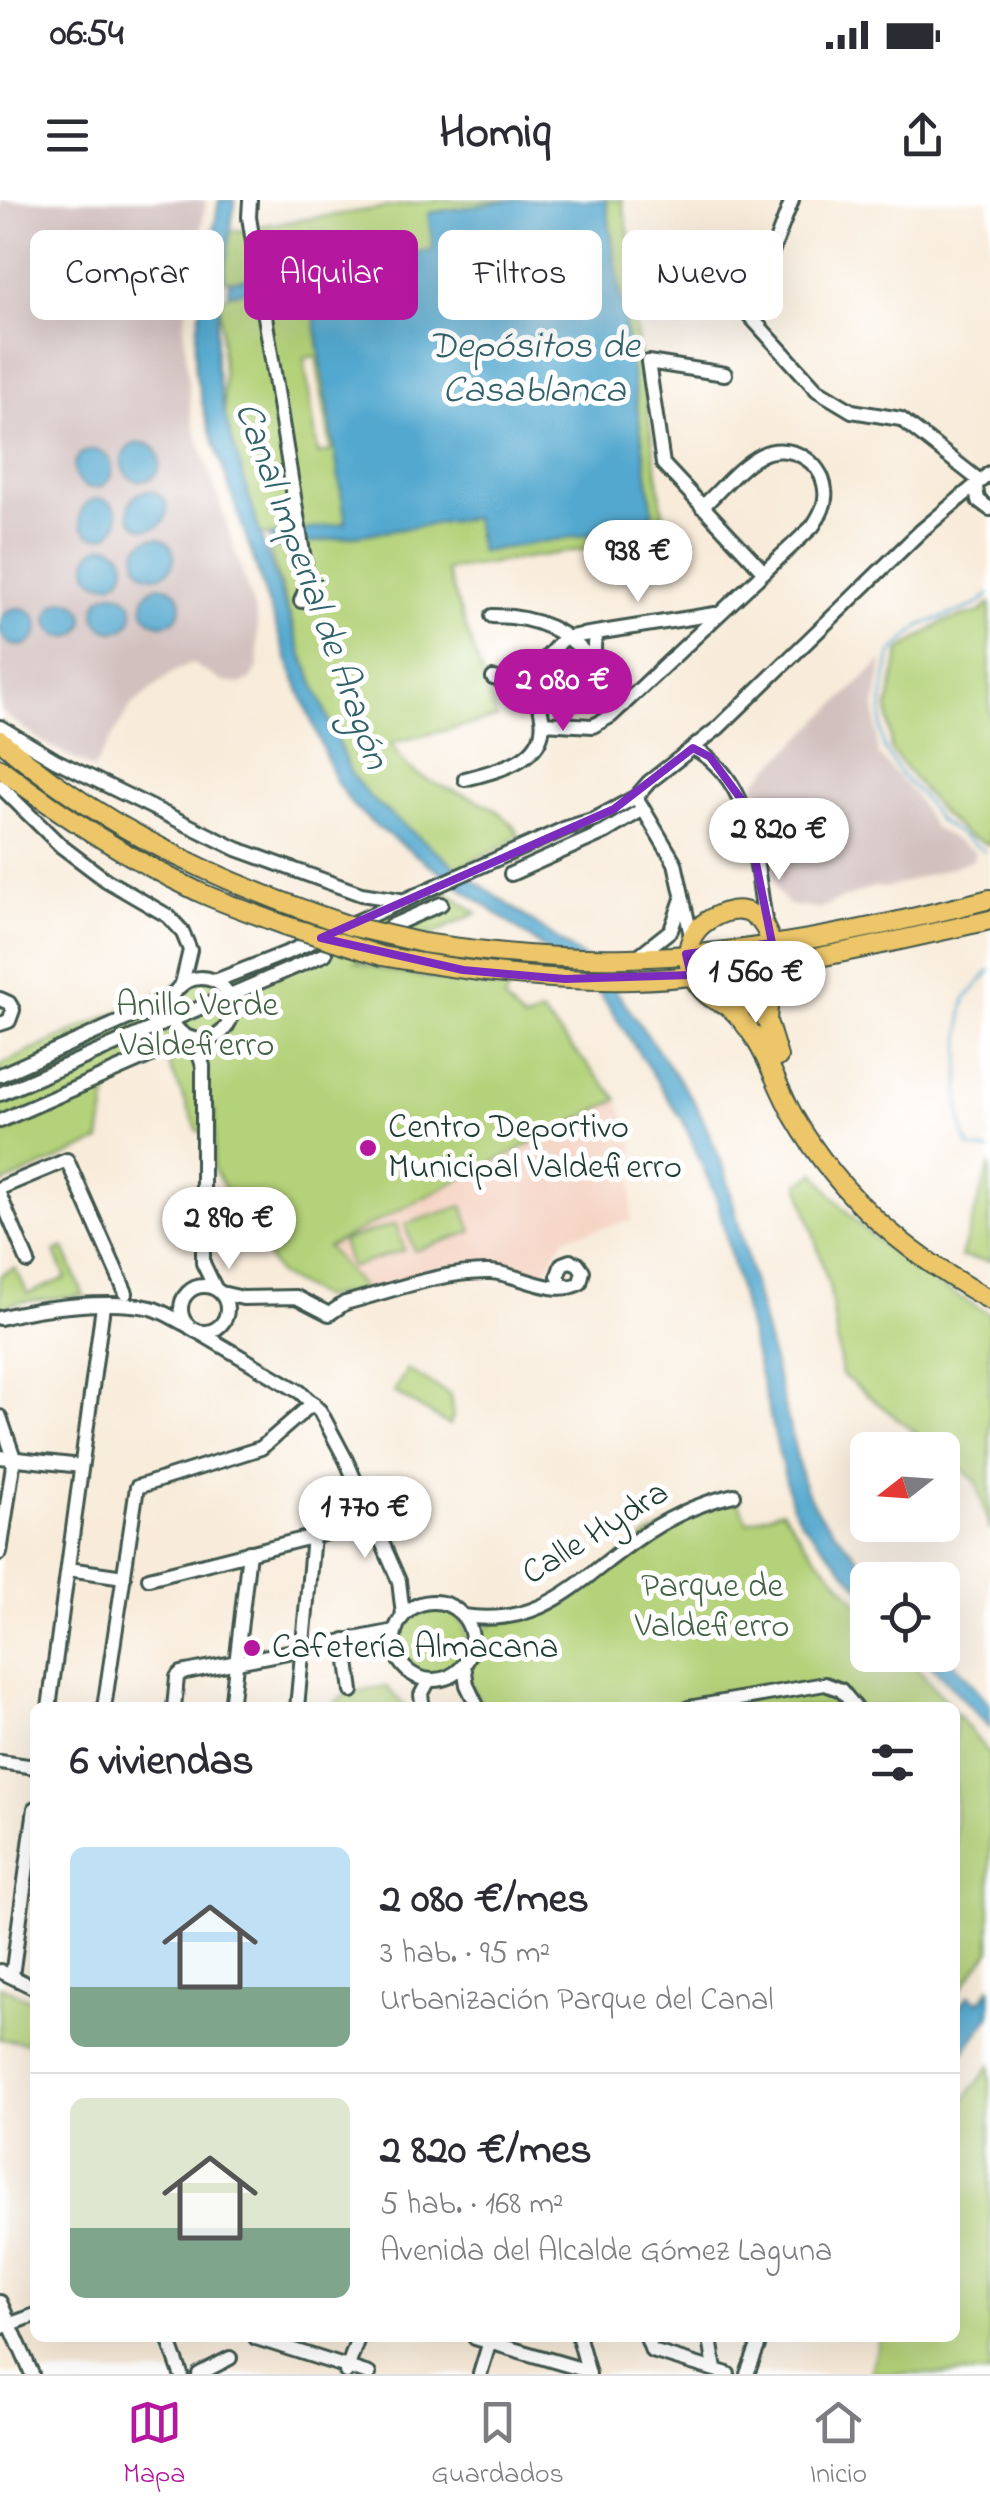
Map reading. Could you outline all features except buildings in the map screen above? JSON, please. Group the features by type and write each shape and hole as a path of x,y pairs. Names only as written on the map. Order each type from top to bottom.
{"main road":[{"path":"0,740 57,785 146,842 224,880 350,926 424,943 510,954 631,958 990,899"},
{"path":"0,768 56,811 126,854 202,893 287,926 382,956 464,970 634,980 691,976 783,962 990,920"},
{"path":"783,962 769,934 748,914 729,912 710,919 690,947 691,976 702,993 727,1005 754,1034 804,1134 848,1194 902,1244 990,1300"},
{"path":"783,962 770,990 766,1021 774,1049 801,1107 835,1160 865,1195 902,1230 990,1287"},
{"path":"727,1005 750,1003 770,990"}],"street":[{"path":"250,200 308,584 301,602"},
{"path":"792,200 748,314 817,390 852,412 902,419 984,482 990,509"},
{"path":"725,374 648,362 662,464 762,571"},
{"path":"544,723 592,726 612,716 813,526 822,511 826,492 818,471 807,458 792,451 776,450 760,456 702,507"},
{"path":"235,1353 227,1340 226,1316 218,1291 204,1262 203,1066 213,1038 230,1019 223,989 235,970 291,950 566,828 649,782 707,737 952,505 984,482"},
{"path":"524,683 564,638 718,614"},
{"path":"492,616 545,622 583,649 623,705"},
{"path":"596,634 592,649 596,666"},
{"path":"464,779 503,769 522,760 538,744 544,723 539,702 524,683 493,678"},
{"path":"0,728 55,760 237,849 361,894 402,900"},
{"path":"707,737 710,757"},
{"path":"693,748 710,757 744,803 769,934"},
{"path":"511,874 596,836 638,804 649,782"},
{"path":"0,1075 171,999 182,984 190,950 175,922 106,880 60,846 3,790"},
{"path":"566,828 638,804"},
{"path":"638,804 672,856 690,947"},
{"path":"631,958 668,934 683,897"},
{"path":"391,926 441,904"},
{"path":"0,1094 172,1020 223,989 325,954"},
{"path":"182,984 198,978 223,989"},
{"path":"0,999 12,1006 13,1014 9,1021 0,1024"},
{"path":"171,999 172,1020 179,1031 192,1038 203,1066"},
{"path":"0,1120 192,1038 213,1038"},
{"path":"0,1188 67,1160 126,1293"},
{"path":"0,1196 28,1262"},
{"path":"154,1308 188,1292 218,1291 242,1298 299,1298 329,1314 345,1303 460,1274 505,1274 541,1285 568,1287 580,1283 582,1267 570,1261 541,1285"},
{"path":"191,1328 180,1308 204,1262"},
{"path":"558,1270 558,1279 568,1287"},
{"path":"191,1328 212,1331 242,1298"},
{"path":"50,1702 103,1306"},
{"path":"0,1318 46,1308 154,1308 300,1392 330,1427 400,1581 403,1616"},
{"path":"105,1702 136,1486 261,1448 313,1403"},
{"path":"0,1417 7,1457 0,1553"},
{"path":"7,1457 81,1466"},
{"name":"Calle Hydra","path":"463,1616 490,1620 554,1602 655,1527 699,1505 734,1495"},
{"path":"149,1578 371,1522"},
{"path":"297,1702 312,1536"},
{"path":"232,1702 248,1552"},
{"path":"68,1569 124,1577"},
{"path":"400,1581 427,1602 450,1606 463,1616 472,1637 464,1665 444,1678 429,1680 414,1676 402,1666 396,1653 395,1631 403,1616 427,1602"},
{"name":"Calle Hydra","path":"472,1637 490,1620"},
{"path":"175,1702 178,1675 395,1631"},
{"path":"345,1640 352,1692"},
{"path":"464,1665 475,1702"},
{"path":"444,1678 470,1694"},
{"path":"422,1702 421,1695 429,1680"},
{"path":"746,1702 826,1684 842,1690 851,1702"},
{"path":"0,1762 30,1766"},
{"path":"30,1836 6,1973 30,1985"},
{"path":"0,2302 4,2326 32,2374"},
{"path":"4,2326 30,2317"},
{"path":"170,2342 182,2374"},
{"path":"267,2342 347,2371 369,2374"},
{"path":"347,2371 357,2342"},
{"path":"480,2374 485,2342"},
{"path":"495,2342 589,2372"},
{"path":"580,2342 589,2372"},
{"path":"711,2342 722,2372"},
{"path":"747,2374 759,2342"},
{"path":"649,2343 722,2372"},
{"path":"199,2374 230,2358"}],"highlighted area":[{"path":"693,748 710,757 744,803 772,943 686,954 691,975 565,979 463,970 321,938 614,809"}],"shaded area":[{"path":"0,200 206,200 201,230 30,230 30,320 185,320 191,416 257,618 258,667 251,680 240,684 223,682 191,663 173,672 132,705 93,769 43,742 0,711"},
{"path":"883,660 875,707 878,755 914,794 933,827 975,852 973,860 887,888 873,887 818,909 789,905 777,891 771,868 779,848 755,782"},
{"path":"618,1099 634,1144 631,1221 565,1237 542,1276 504,1266 476,1266 363,1289 327,1247"}],"green space":[{"path":"436,200 511,200 429,213 434,250 418,252 418,230 249,230"},
{"path":"606,200 622,200 628,230 622,230 622,306"},
{"path":"229,230 244,231 244,279 229,281 224,278"},
{"path":"244,292 244,320 315,320 346,524 267,536 260,533 225,416 221,320 224,320 224,298","holes":["316,356 331,451 318,454 304,358"]},
{"path":"624,320 634,320 666,533 661,538 446,570 497,718 392,743 417,774 490,806 519,835 457,868 370,798 350,772 302,654 270,551 475,518 480,551 642,526 653,512"},
{"path":"990,603 990,845 966,835 942,814 891,750 888,707 900,651 943,622 981,612"},
{"name":"Centro Deportivo Municipal Valdefierro","path":"435,884 477,913 356,962 397,973 509,989 504,1000 524,1021 541,1013 618,1099 327,1247 363,1289 322,1298 278,1274 213,1169 215,1109 213,1132 198,1131 166,1058 0,1129 0,1065 188,980 201,977 216,981"},
{"path":"108,1088 100,1141 0,1185 0,1135"},
{"path":"990,1164 990,1261 961,1257"},
{"path":"816,1173 852,1217 894,1254 990,1314 990,1531 977,1482 960,1468 960,1432 914,1432 842,1375 830,1290 799,1184"},
{"path":"463,1206 472,1232 414,1251 405,1224"},
{"path":"396,1224 404,1250 350,1268 342,1241"},
{"path":"64,1248 84,1296 0,1307 0,1275 15,1268 28,1294 66,1278 55,1252"},
{"path":"407,1369 450,1395 453,1418 449,1425 394,1392"},
{"name":"Parque de Valdefierro","path":"737,1499 747,1522 782,1510 804,1542 850,1594 850,1672 920,1672 947,1702 745,1702 743,1694 692,1702 481,1702 469,1676 481,1631 560,1603 658,1531"},
{"path":"433,1606 457,1616 467,1640 457,1664 433,1674 409,1664 399,1640 409,1616"},
{"path":"386,1686 400,1702 336,1702 348,1693"},
{"path":"960,1718 990,1755 990,1950 960,1990"},
{"path":"0,1986 30,2000 30,2043 0,2039"},
{"path":"990,2066 990,2374 870,2374 879,2342 960,2342 960,2105"}],"water":[{"name":"Canal Imperial de Aragón","path":"219,200 235,200 224,275 224,230 214,230"},
{"name":"Depósitos de Casablanca","path":"511,200 606,200 653,512 642,526 480,552 474,518 274,548 269,536 346,523 315,320 418,320 418,252 433,250 428,213"},
{"name":"Depósitos de Casablanca","path":"244,279 244,292 228,294 229,281"},
{"name":"Canal Imperial de Aragón","path":"199,320 217,320 216,368 225,416 302,654 350,772 370,798 457,868 603,972 697,1106 725,1170 805,1489 819,1514 862,1562 850,1562 850,1577 792,1506 717,1200 683,1121 600,993 372,823 352,805 335,780 286,656 205,415 195,371"},
{"path":"141,443 154,449 160,462 154,475 141,481 128,475 122,462 128,449"},
{"path":"93,450 107,455 112,469 107,483 93,488 79,483 74,469 79,455"},
{"path":"148,491 162,496 167,510 162,524 148,529 134,524 129,510 134,496"},
{"path":"99,499 112,505 118,518 112,531 99,537 86,531 80,518 86,505"},
{"path":"155,538 168,544 174,557 168,570 155,576 142,570 136,557 142,544"},
{"path":"106,546 119,552 125,565 119,578 106,584 93,578 87,565 93,552"},
{"path":"162,586 176,591 181,605 176,619 162,624 148,619 143,605 148,591"},
{"path":"114,593 127,599 133,612 127,625 114,631 101,625 95,612 101,599"},
{"path":"66,601 79,606 84,619 79,632 66,637 53,632 48,619 53,606"},
{"path":"19,608 32,614 38,627 32,640 19,646 6,640 0,627 6,614"},
{"path":"960,1670 990,1704 990,1728 938,1672"},
{"path":"990,1988 990,2016 960,2057 960,2007 969,1995 980,2002"}],"waterway":[{"path":"984,851 938,820 901,775 884,748 881,731 891,654 921,625 977,605 990,594"},
{"path":"990,971 966,998 962,1012 959,1082 961,1117 970,1148 990,1151"}],"place":[{"name":"Centro Deportivo Municipal Valdefierro","path":"368,1148"},
{"name":"Cafetería Almacana","path":"252,1648"}],"park label":[{"name":"Anillo Verde Valdefierro","path":"197,1026"}]}
